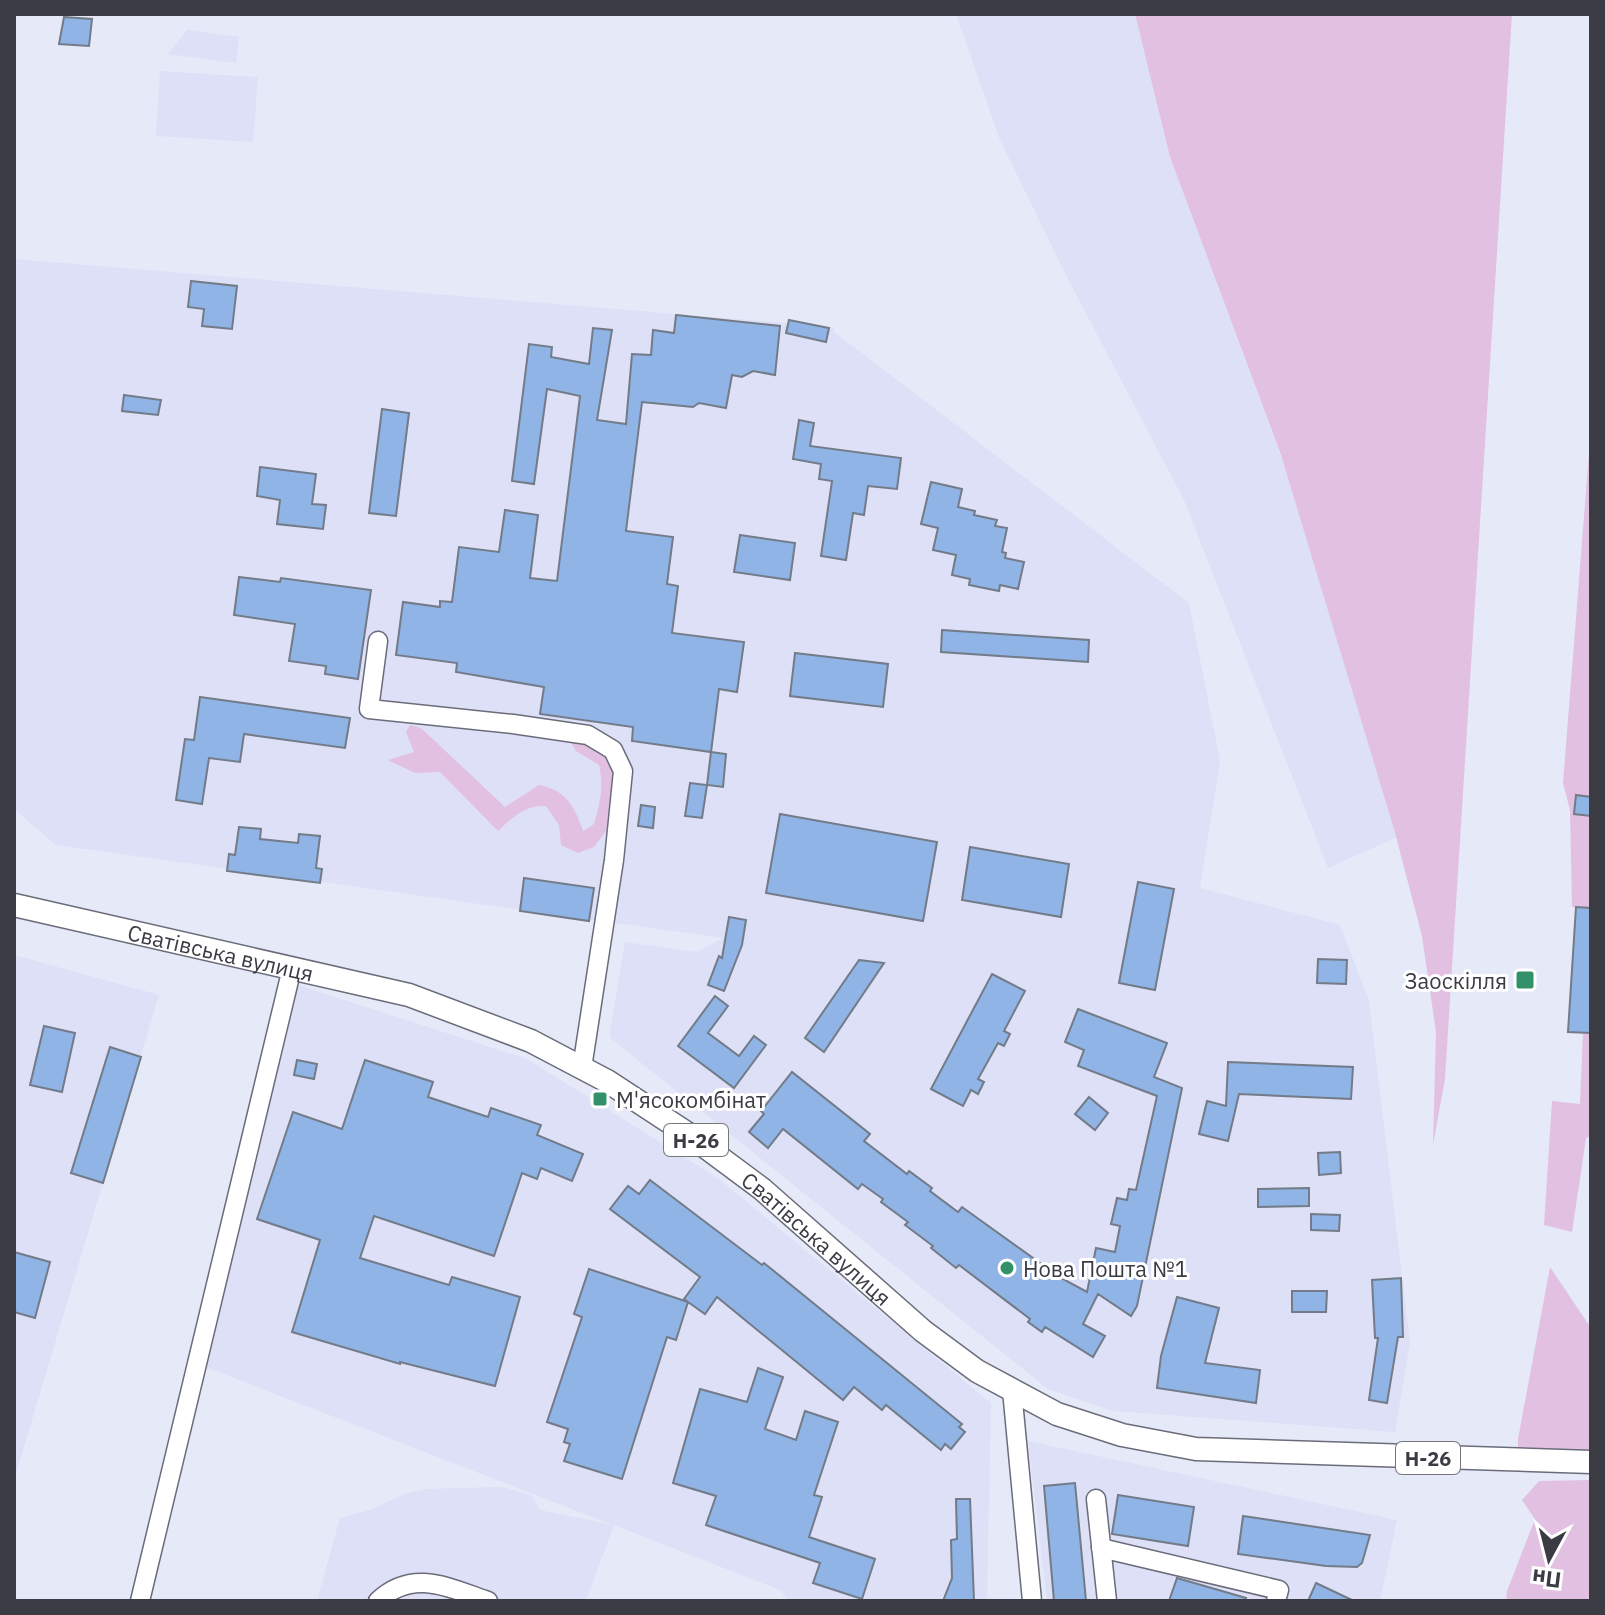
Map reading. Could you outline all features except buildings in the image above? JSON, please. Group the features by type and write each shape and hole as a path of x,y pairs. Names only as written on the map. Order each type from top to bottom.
{"main road":[{"name":"Сватівська вулиця","path":"14,905 409,995 531,1041 607,1081 688,1134 750,1180 923,1331 977,1371 1057,1414 1122,1435 1196,1449 1591,1462"}],"street":[{"path":"378,641 369,709 588,735 613,750 623,771 614,860 582,1068"},
{"path":"140,1601 292,968"},
{"path":"1012,1390 1032,1601"},
{"path":"1096,1499 1107,1601"},
{"path":"1101,1548 1279,1590 1276,1601"},
{"path":"378,1601 400,1585 430,1581 488,1601"}],"shaded area":[{"path":"956,14 1135,14 1170,157 1284,465 1424,825 1328,868 1184,500 1068,279 1000,140"},
{"path":"1135,14 1512,14 1445,1079 1433,1145 1436,1032 1422,936 1394,829 1281,455 1170,157"},
{"path":"187,30 239,37 236,63 168,54"},
{"path":"160,71 258,77 253,142 156,136"},
{"path":"14,259 834,327 833,331 1189,603 1220,761 1200,888 1340,925 1369,1001 1410,1342 1395,1432 1113,1411 1048,1389 609,1037 625,942 696,952 724,938 56,845 14,809"},
{"path":"1591,428 1591,908 1572,907 1570,810 1563,783"},
{"path":"410,725 421,728 505,807 539,785 548,787 568,801 583,831 594,824 598,809 601,795 599,765 576,751 568,737 577,738 608,754 614,772 606,831 594,847 578,853 561,845 559,825 546,806 539,806 514,817 498,831 440,772 415,773 388,760 414,752 406,732"},
{"path":"14,955 159,995 14,1480"},
{"path":"298,985 527,1059 719,1179 991,1403 987,1601 789,1601 780,1590 614,1525 586,1601 317,1601 340,1518 370,1510 407,1493 425,1489 502,1487 531,1495 540,1510 613,1525 206,1367"},
{"path":"1583,1033 1591,1033 1591,1136 1586,1138 1572,1232 1544,1225 1552,1101 1580,1104"},
{"path":"1550,1267 1591,1328 1591,1453 1518,1452"},
{"path":"1028,1441 1397,1520 1380,1601 1047,1601"},
{"path":"1591,1480 1591,1601 1506,1601 1535,1519 1522,1500 1539,1481"}],"place":[{"name":"Заоскiлля","path":"1525,980"},
{"name":"М'ясокомбінат","path":"600,1099"},
{"name":"Нова Пошта №1","path":"1007,1268"}]}
